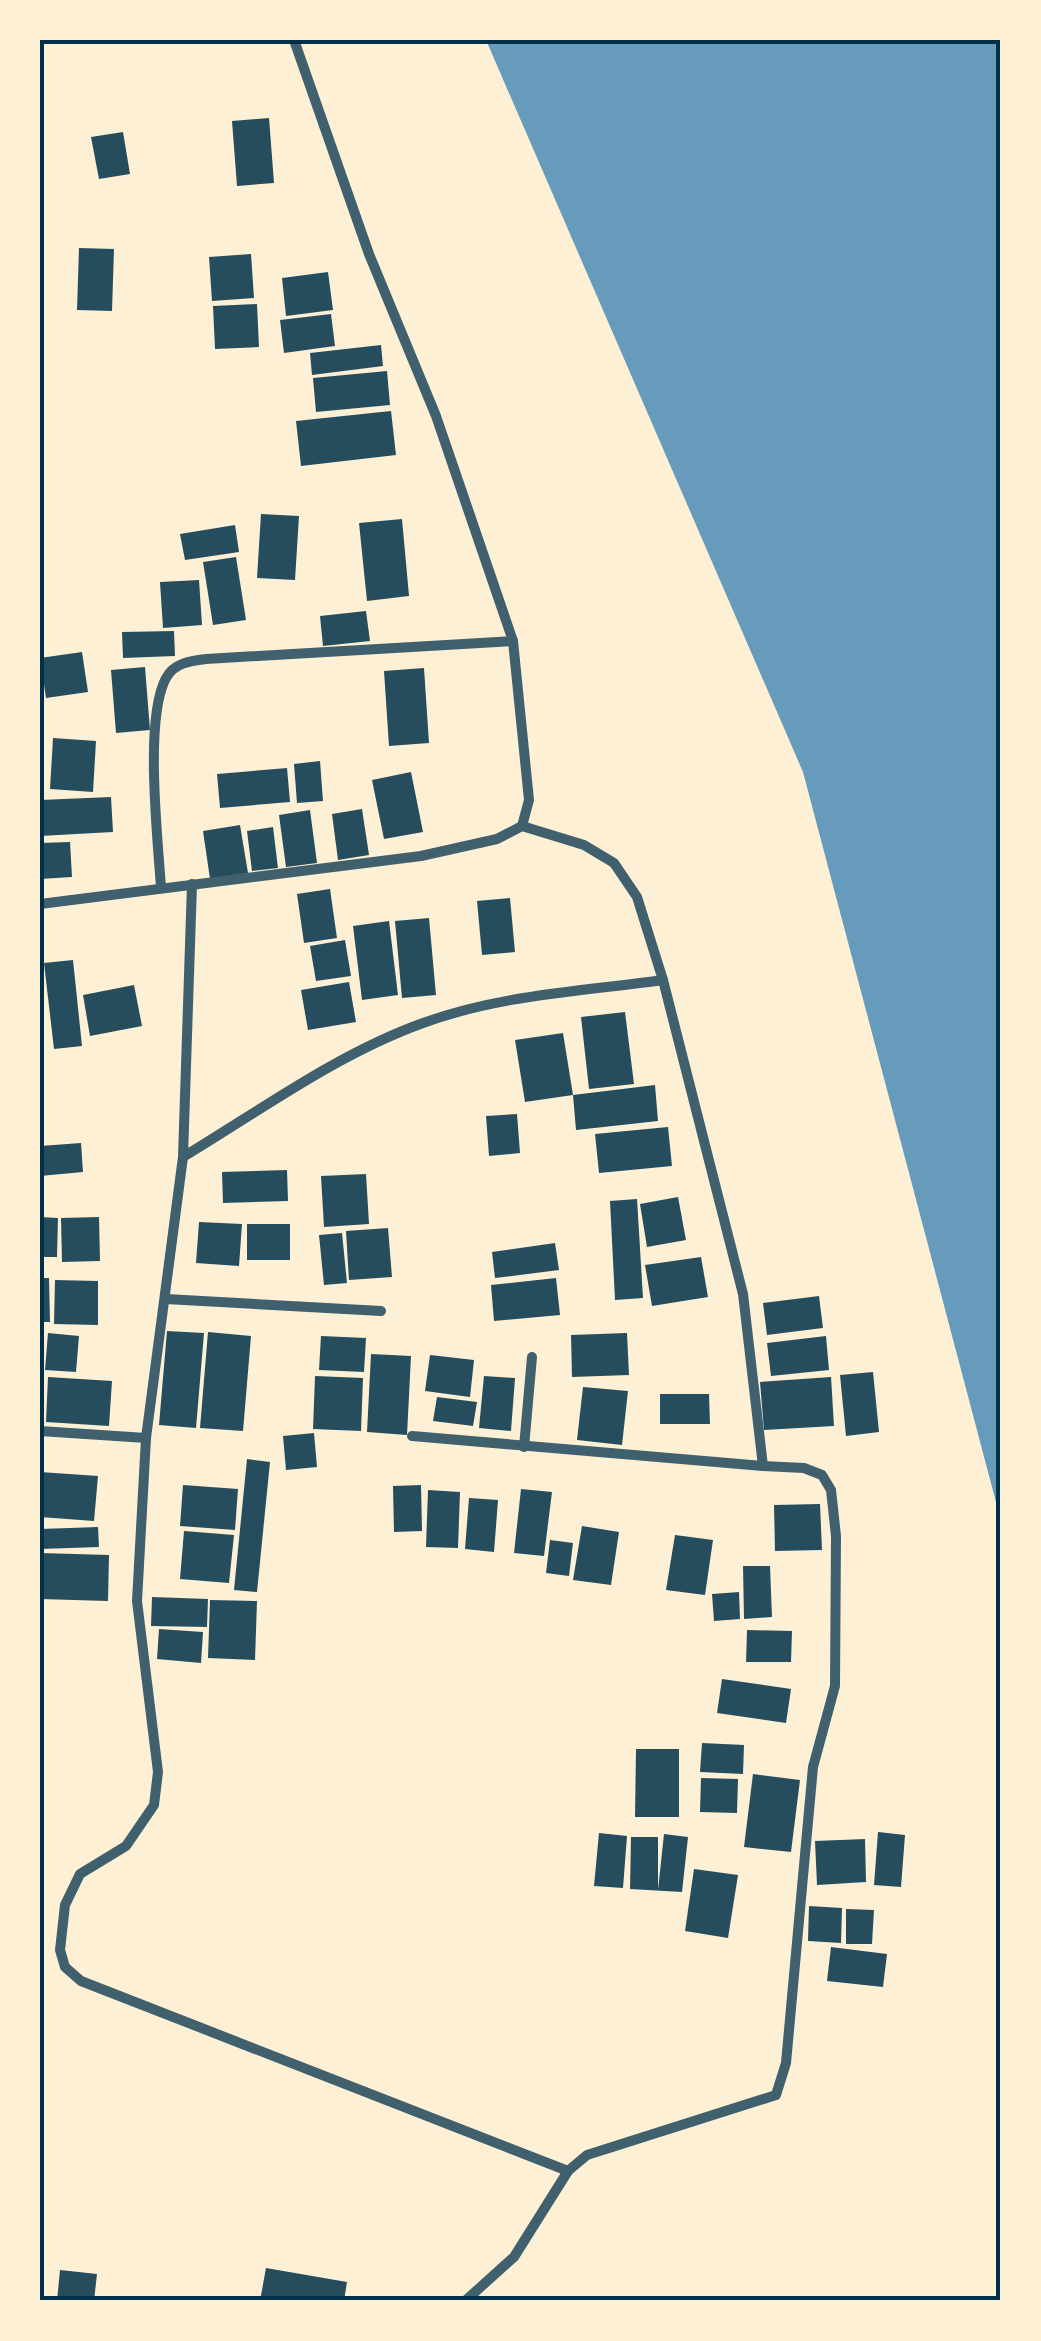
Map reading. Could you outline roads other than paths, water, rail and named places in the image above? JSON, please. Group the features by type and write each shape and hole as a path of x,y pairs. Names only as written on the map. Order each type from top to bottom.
{"street":[{"path":"294,40 369,254 436,416 514,642 529,800 522,826"},
{"path":"161,888 155,798 157,730 165,679 173,669 206,659 514,642"},
{"path":"40,904 421,856 497,839 522,826 584,845 614,863 638,897 663,980 743,1294 762,1466"},
{"path":"192,884 183,1157 146,1438 136,1601 158,1772 154,1805 126,1846 80,1874 65,1905 60,1926 65,1967 81,1981 267,2057 568,2171"},
{"path":"183,1157 342,1059 423,1022 489,1005 663,980"},
{"path":"166,1299 381,1311"},
{"path":"524,1447 532,1357"},
{"path":"40,1430 146,1438"},
{"path":"412,1436 804,1468 822,1475 831,1490 836,1536 835,1686 812,1766 783,2081 776,2095 588,2155 568,2171 514,2258 465,2301"}],"water":[{"path":"486,40 1001,40 1001,1521 803,772"}]}
